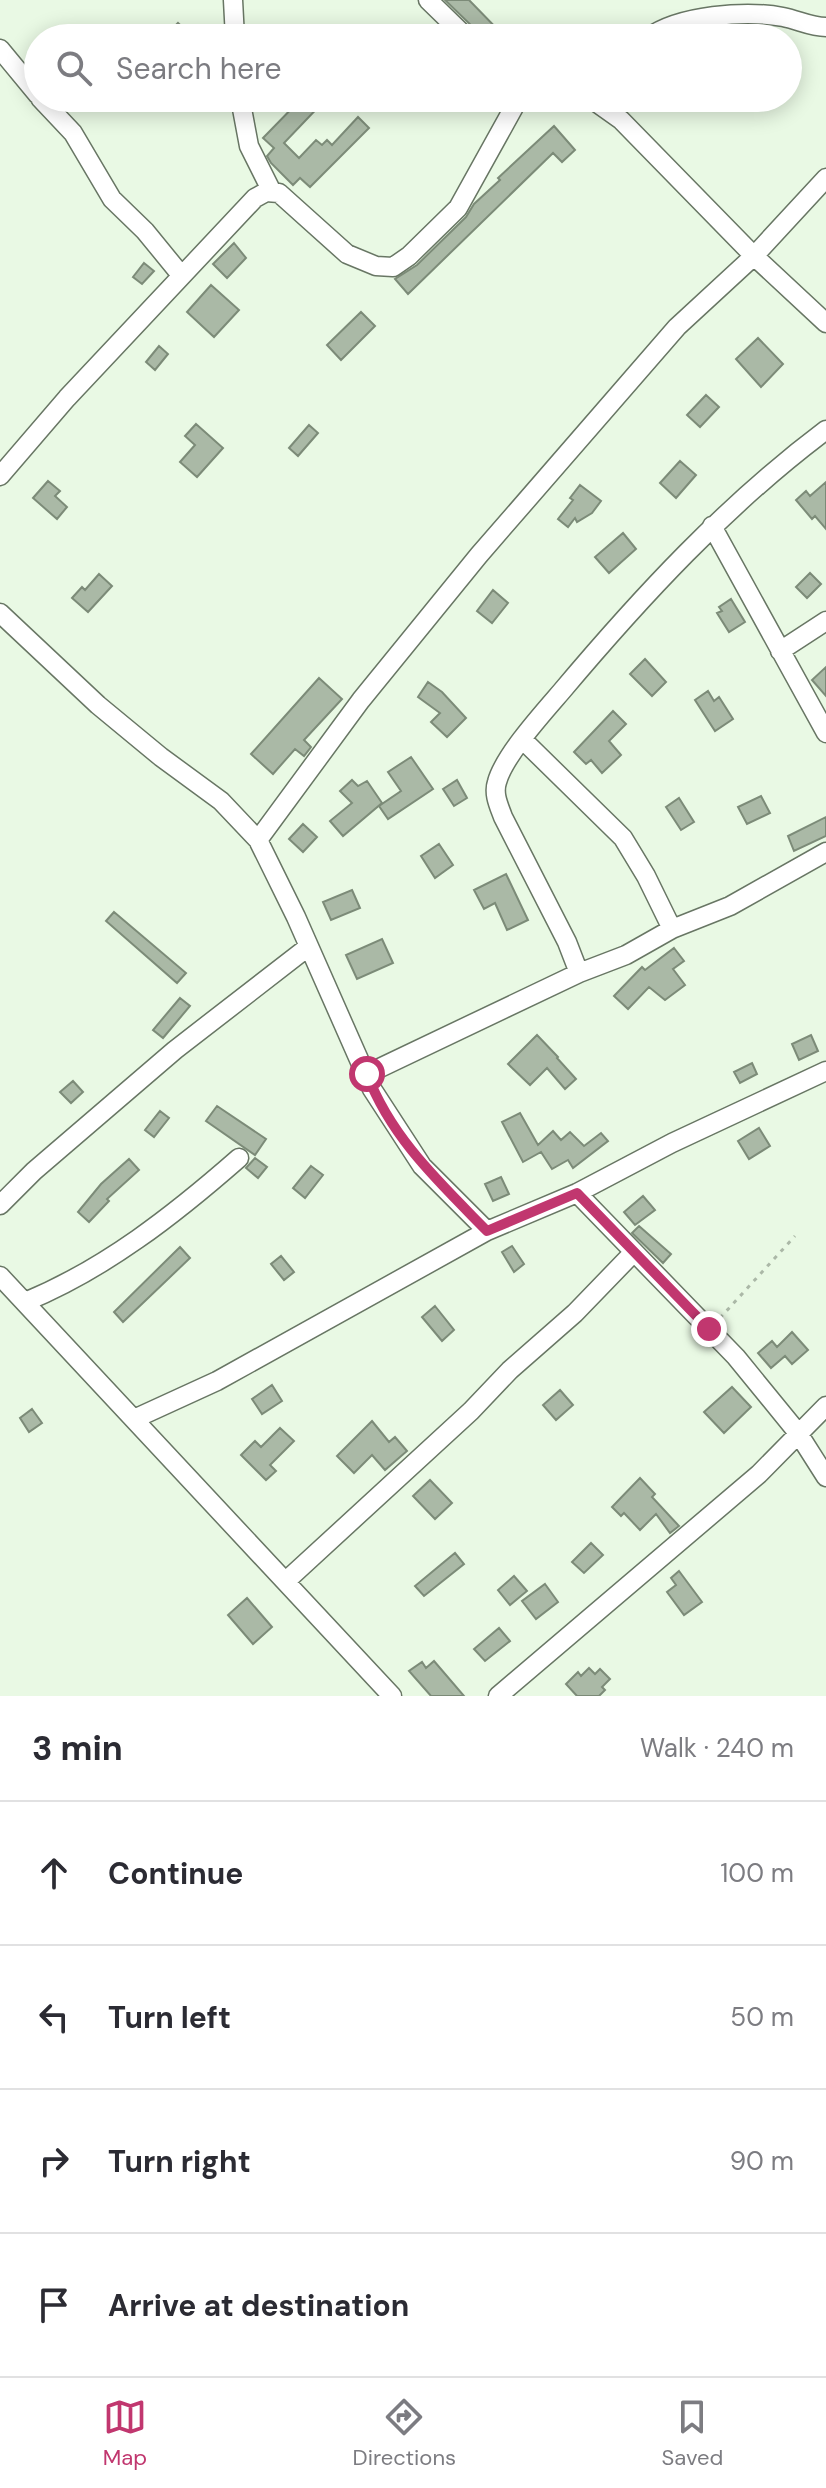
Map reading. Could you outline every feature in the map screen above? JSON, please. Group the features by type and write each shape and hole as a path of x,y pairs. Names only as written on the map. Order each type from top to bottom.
{"street":[{"path":"233,0 234,24"},
{"path":"428,0 453,24"},
{"path":"675,24 771,15 826,27"},
{"path":"0,49 24,79"},
{"path":"53,112 73,133 112,199 145,231 181,275"},
{"path":"243,112 249,146 272,192"},
{"path":"0,476 67,398 181,275 247,206 266,192 287,197 347,254 376,266 393,267 409,256 458,208 511,112"},
{"path":"610,112 826,323"},
{"path":"258,840 361,700 479,555 677,327 754,256 826,178"},
{"path":"579,973 567,942 503,817 496,797 498,777 523,740 599,647 712,526 780,465 826,430"},
{"path":"712,526 826,733"},
{"path":"0,613 98,705 221,801 258,840 385,1111 422,1166 487,1231"},
{"path":"780,651 826,621"},
{"path":"523,740 623,838 672,929"},
{"path":"367,1074 579,973 626,955 672,929 730,906 826,852"},
{"path":"0,1205 34,1171 175,1050 308,947"},
{"path":"134,1419 217,1381 487,1231 577,1193 672,1143 826,1071"},
{"path":"25,1302 126,1248 192,1200 239,1158"},
{"path":"577,1193 763,1389 798,1433 826,1477"},
{"path":"286,1581 471,1411 510,1370 575,1313 633,1253"},
{"path":"0,1276 392,1696"},
{"path":"498,1696 759,1474 826,1406"}],"path":[{"path":"709,1329 795,1236"}],"building":[{"path":"445,0 469,0 492,24 470,24"},
{"path":"288,112 314,112 284,143 299,158 316,140 322,145 327,140 332,145 358,117 369,128 310,187 300,178 293,185 271,163 267,156 274,148 263,138"},
{"path":"554,126 575,150 562,162 553,153 408,294 395,279 417,265 466,217 474,204 500,180 498,178"},
{"path":"234,243 246,258 227,278 213,264"},
{"path":"144,263 154,271 142,284 133,277"},
{"path":"211,285 239,310 214,337 187,312"},
{"path":"361,312 375,326 341,360 327,345"},
{"path":"758,338 783,364 761,387 736,359"},
{"path":"159,346 168,354 155,370 146,362"},
{"path":"706,395 719,407 700,427 687,415"},
{"path":"196,424 223,448 197,477 180,462 195,445 185,436"},
{"path":"309,425 318,433 298,456 289,448"},
{"path":"680,461 696,475 676,498 660,483"},
{"path":"48,481 60,491 55,496 67,507 57,519 33,498"},
{"path":"826,482 826,529 815,516 812,519 796,500 806,491 810,496"},
{"path":"580,485 601,501 592,513 577,522 575,518 568,527 558,519"},
{"path":"623,533 636,549 609,573 595,557"},
{"path":"810,573 821,584 807,598 796,587"},
{"path":"99,574 112,586 88,612 72,598 82,587 85,590"},
{"path":"493,590 508,603 492,623 477,611"},
{"path":"731,599 745,622 729,632 717,613 722,611 719,607"},
{"path":"645,659 666,682 652,696 630,674"},
{"path":"826,667 826,696 812,680"},
{"path":"319,678 342,699 304,740 311,747 304,756 295,749 273,774 251,754"},
{"path":"428,682 466,718 447,737 431,722 440,713 418,697"},
{"path":"708,691 714,701 719,697 733,719 715,731 695,700"},
{"path":"613,711 626,724 609,741 621,755 602,773 591,760 586,764 574,752"},
{"path":"411,757 433,789 388,819 379,806 401,791 388,772"},
{"path":"352,780 358,786 367,781 382,803 343,836 330,821 352,803 340,791"},
{"path":"457,780 467,798 454,806 443,789"},
{"path":"761,796 770,813 747,824 738,807"},
{"path":"679,798 694,822 681,830 666,807"},
{"path":"826,817 826,836 794,851 788,836"},
{"path":"303,824 317,837 303,852 289,839"},
{"path":"439,844 453,865 435,878 421,856"},
{"path":"506,874 528,920 507,930 495,903 484,909 474,890"},
{"path":"352,890 360,908 331,920 323,902"},
{"path":"114,912 186,973 177,983 106,921"},
{"path":"382,939 393,963 357,979 346,955"},
{"path":"674,948 684,961 673,969 685,985 665,1000 649,987 628,1009 614,996 642,967 645,970"},
{"path":"180,998 190,1006 163,1038 153,1030"},
{"path":"537,1035 576,1079 565,1089 547,1068 530,1085 508,1064"},
{"path":"811,1035 818,1051 799,1060 792,1044"},
{"path":"752,1063 757,1074 740,1083 734,1072"},
{"path":"73,1081 83,1092 71,1103 60,1092"},
{"path":"217,1106 266,1139 255,1155 206,1121"},
{"path":"160,1111 169,1118 154,1137 145,1130"},
{"path":"520,1113 538,1145 553,1131 561,1140 570,1132 584,1146 601,1133 608,1141 573,1168 568,1160 552,1169 541,1152 523,1162 502,1122"},
{"path":"759,1128 770,1146 749,1159 738,1141"},
{"path":"255,1158 267,1167 258,1178 246,1168"},
{"path":"129,1159 139,1170 107,1199 109,1201 89,1222 78,1212 101,1184"},
{"path":"311,1166 323,1175 305,1198 293,1188"},
{"path":"501,1177 509,1194 493,1201 485,1184"},
{"path":"643,1196 655,1210 635,1225 624,1212"},
{"path":"639,1226 671,1254 663,1263 632,1233"},
{"path":"512,1246 524,1264 514,1272 502,1252"},
{"path":"180,1247 190,1258 123,1322 114,1312"},
{"path":"281,1256 294,1272 284,1280 271,1264"},
{"path":"435,1306 454,1330 442,1341 422,1317"},
{"path":"792,1332 808,1350 792,1364 785,1356 771,1368 758,1353 772,1341 777,1347"},
{"path":"272,1385 282,1401 262,1414 252,1399"},
{"path":"732,1387 751,1407 724,1433 704,1412"},
{"path":"560,1390 573,1405 556,1420 543,1405"},
{"path":"32,1409 42,1423 29,1432 20,1418"},
{"path":"372,1421 389,1442 395,1437 407,1451 385,1470 372,1455 354,1473 337,1456"},
{"path":"280,1428 294,1441 270,1465 276,1471 266,1480 241,1455 255,1441 261,1447"},
{"path":"640,1478 655,1494 652,1497 679,1526 670,1533 656,1514 640,1530 624,1513 621,1516 612,1507"},
{"path":"430,1480 452,1503 435,1519 413,1496"},
{"path":"591,1543 603,1555 584,1573 572,1562"},
{"path":"455,1553 464,1564 424,1596 415,1586"},
{"path":"679,1571 702,1602 684,1615 667,1592 676,1585 671,1578"},
{"path":"514,1576 527,1591 510,1605 498,1590"},
{"path":"545,1584 558,1602 536,1619 522,1601"},
{"path":"247,1598 272,1627 253,1644 228,1615"},
{"path":"499,1628 510,1641 485,1661 474,1649"},
{"path":"434,1661 464,1696 431,1696 409,1671 422,1662 426,1668"},
{"path":"589,1668 595,1674 600,1669 610,1679 599,1696 577,1696 566,1684 578,1672 581,1676"}],"route":[{"path":"367,1074 385,1111 422,1166 487,1231 577,1193 709,1329"}]}
